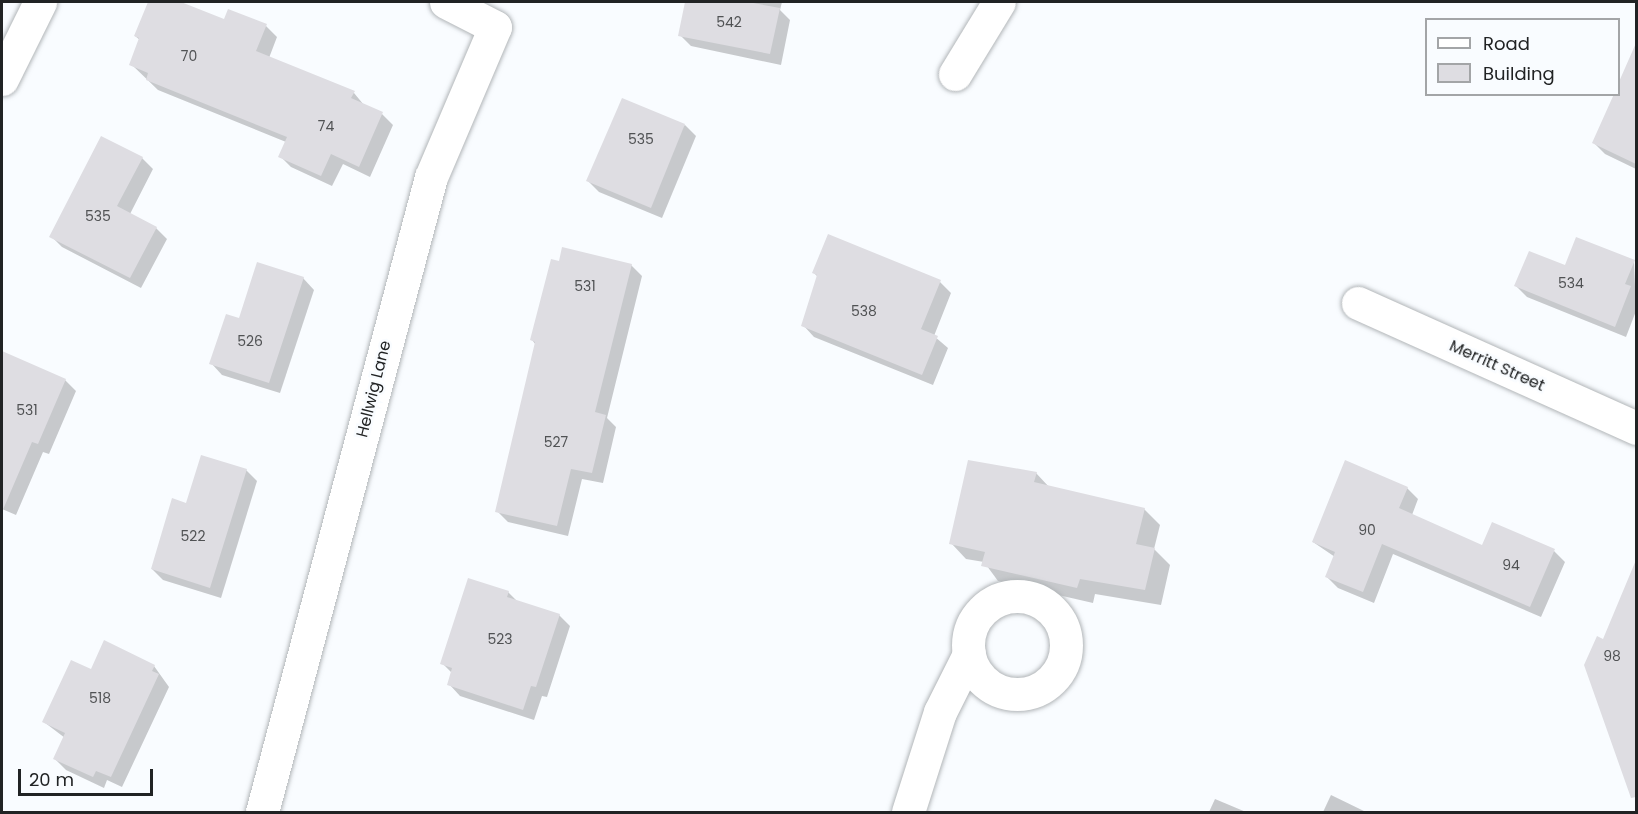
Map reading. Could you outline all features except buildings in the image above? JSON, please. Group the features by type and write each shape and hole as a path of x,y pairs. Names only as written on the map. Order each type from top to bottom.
{"street":[{"path":"2,79 40,2"},
{"name":"Hellwig Lane","path":"261,813 431,177 495,27 446,2"},
{"path":"955,74 999,2"},
{"name":"Merritt Street","path":"1358,303 1636,428"},
{"path":"908,813 940,712 969,654"}]}
